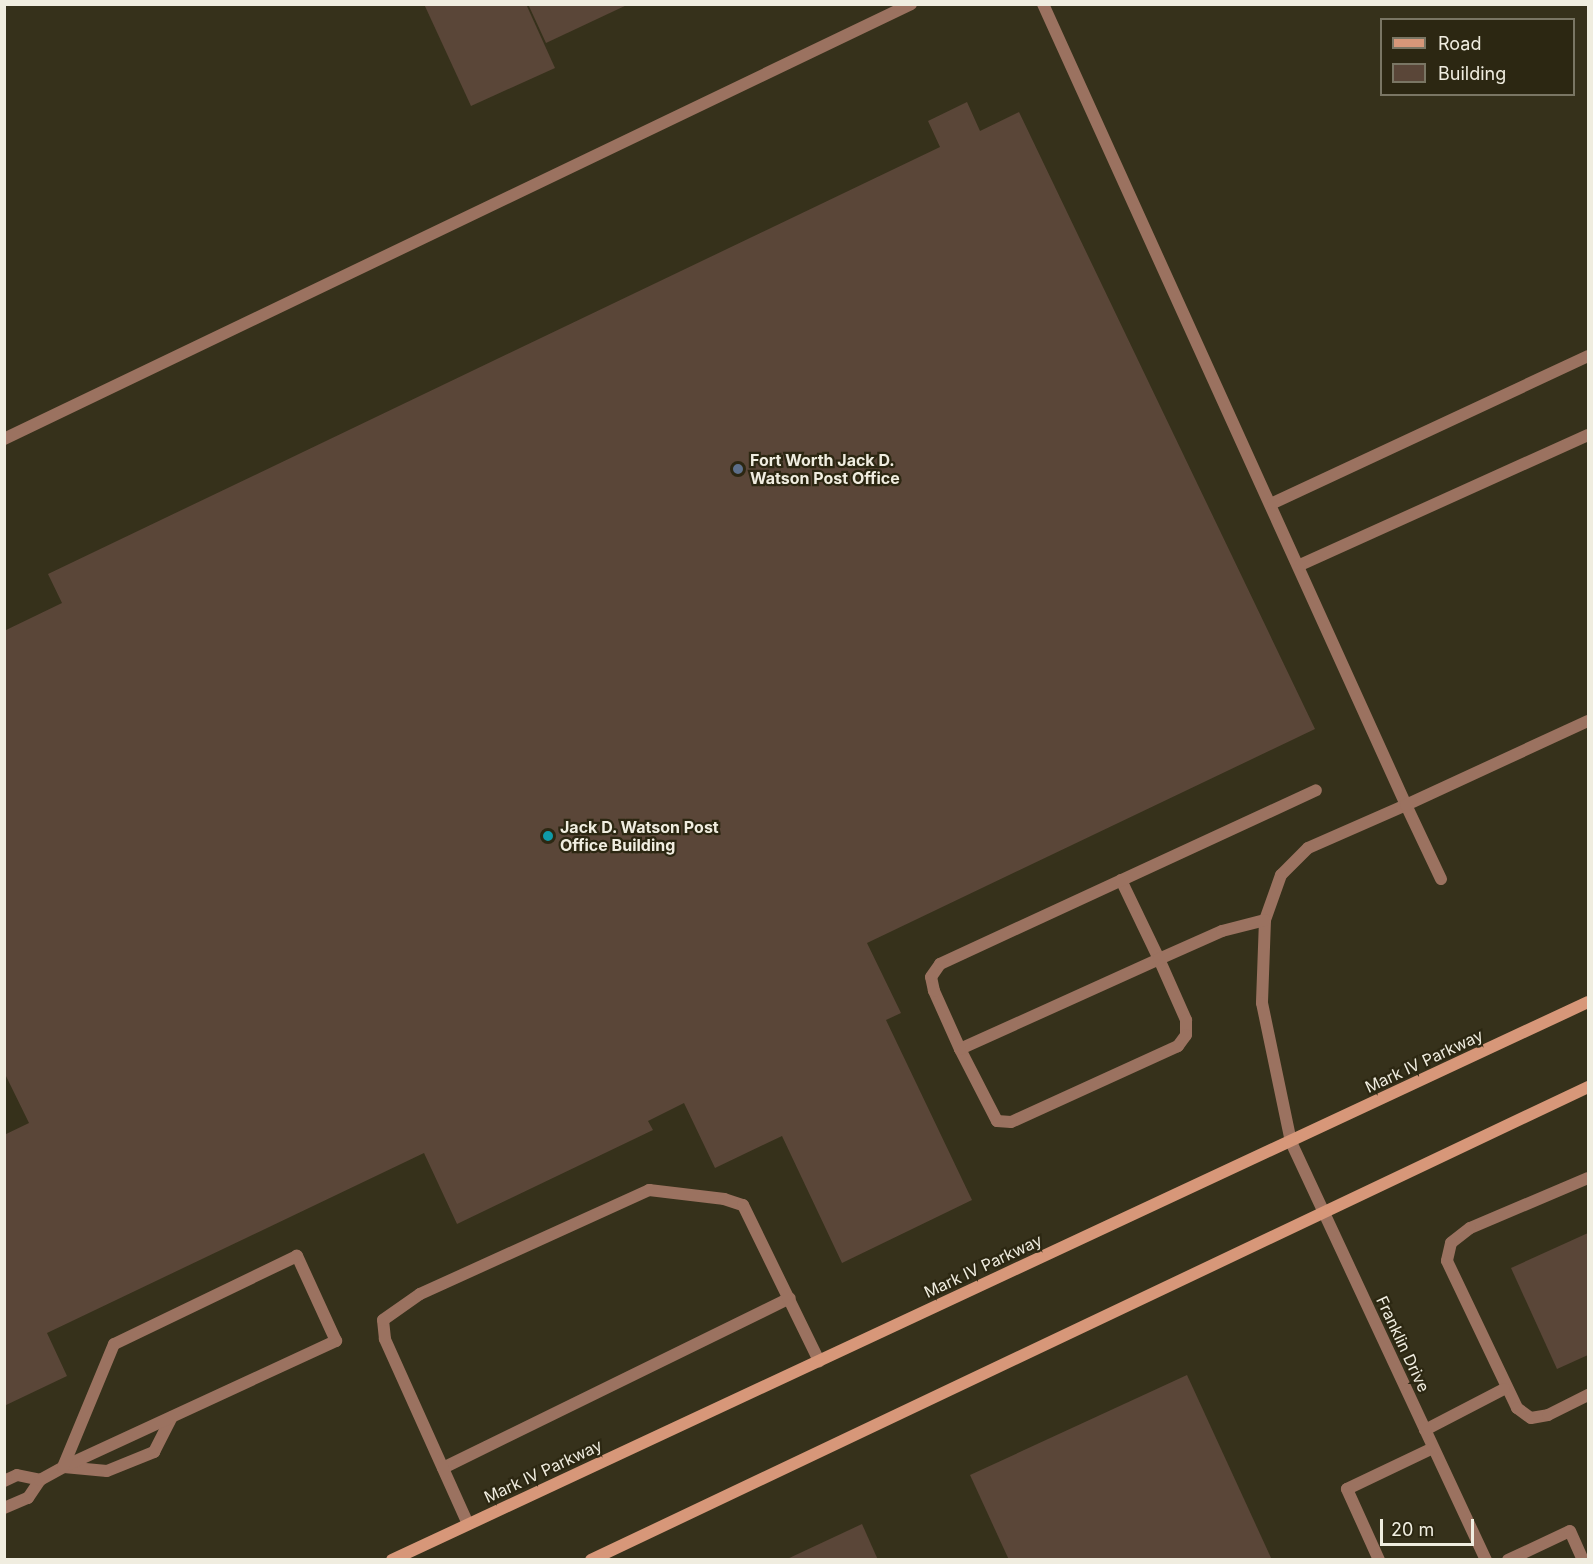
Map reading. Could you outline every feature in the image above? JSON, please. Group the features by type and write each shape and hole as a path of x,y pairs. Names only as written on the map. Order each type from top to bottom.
{"main road":[{"name":"Mark IV Parkway","path":"392,1560 1588,1002"},
{"path":"591,1560 1588,1089"}],"street":[{"path":"4,439 911,4"},
{"path":"1043,4 1273,503 1441,879"},
{"path":"1273,503 1588,356"},
{"path":"1300,565 1588,435"},
{"name":"Franklin Drive","path":"1486,1560 1291,1142 1262,1003 1265,920 1281,875 1308,848 1588,722"},
{"path":"1121,880 1186,1020 1178,1046 1021,1118 997,1121 989,1112 934,991 931,977 940,964 1121,880 1316,790"},
{"path":"960,1049 1222,931 1265,920"},
{"path":"1588,1178 1470,1228 1451,1243 1447,1261 1504,1389 1532,1418 1588,1395"},
{"path":"468,1524 385,1339 383,1320 420,1294 649,1190 743,1205 819,1361"},
{"path":"4,1508 28,1498 40,1480 63,1467 336,1341 297,1256 114,1344 63,1467"},
{"path":"443,1468 790,1298"},
{"path":"1425,1430 1504,1389"},
{"path":"63,1467 107,1471 154,1452 172,1417"},
{"path":"1379,1560 1347,1489 1433,1448"},
{"path":"4,1481 17,1475 40,1480"},
{"path":"1508,1560 1570,1531 1583,1560"}],"building":[{"path":"424,4 526,4 555,68 471,106"},
{"path":"528,4 629,4 546,43"},
{"name":"Jack D. Watson Post Office Building","path":"967,102 980,131 1019,112 1315,729 867,943 901,1013 886,1020 972,1200 842,1263 782,1136 715,1168 684,1103 648,1121 653,1130 457,1224 424,1153 47,1333 67,1376 4,1406 4,1135 29,1123 4,1072 4,631 62,603 48,574 940,147 928,121"},
{"path":"1588,1233 1588,1355 1557,1369 1511,1268"},
{"path":"1187,1375 1272,1560 1009,1560 970,1475"},
{"path":"862,1524 878,1560 785,1560"}],"place":[{"name":"Fort Worth Jack D. Watson Post Office","path":"738,469"},
{"name":"Jack D. Watson Post Office Building","path":"548,836"}]}
